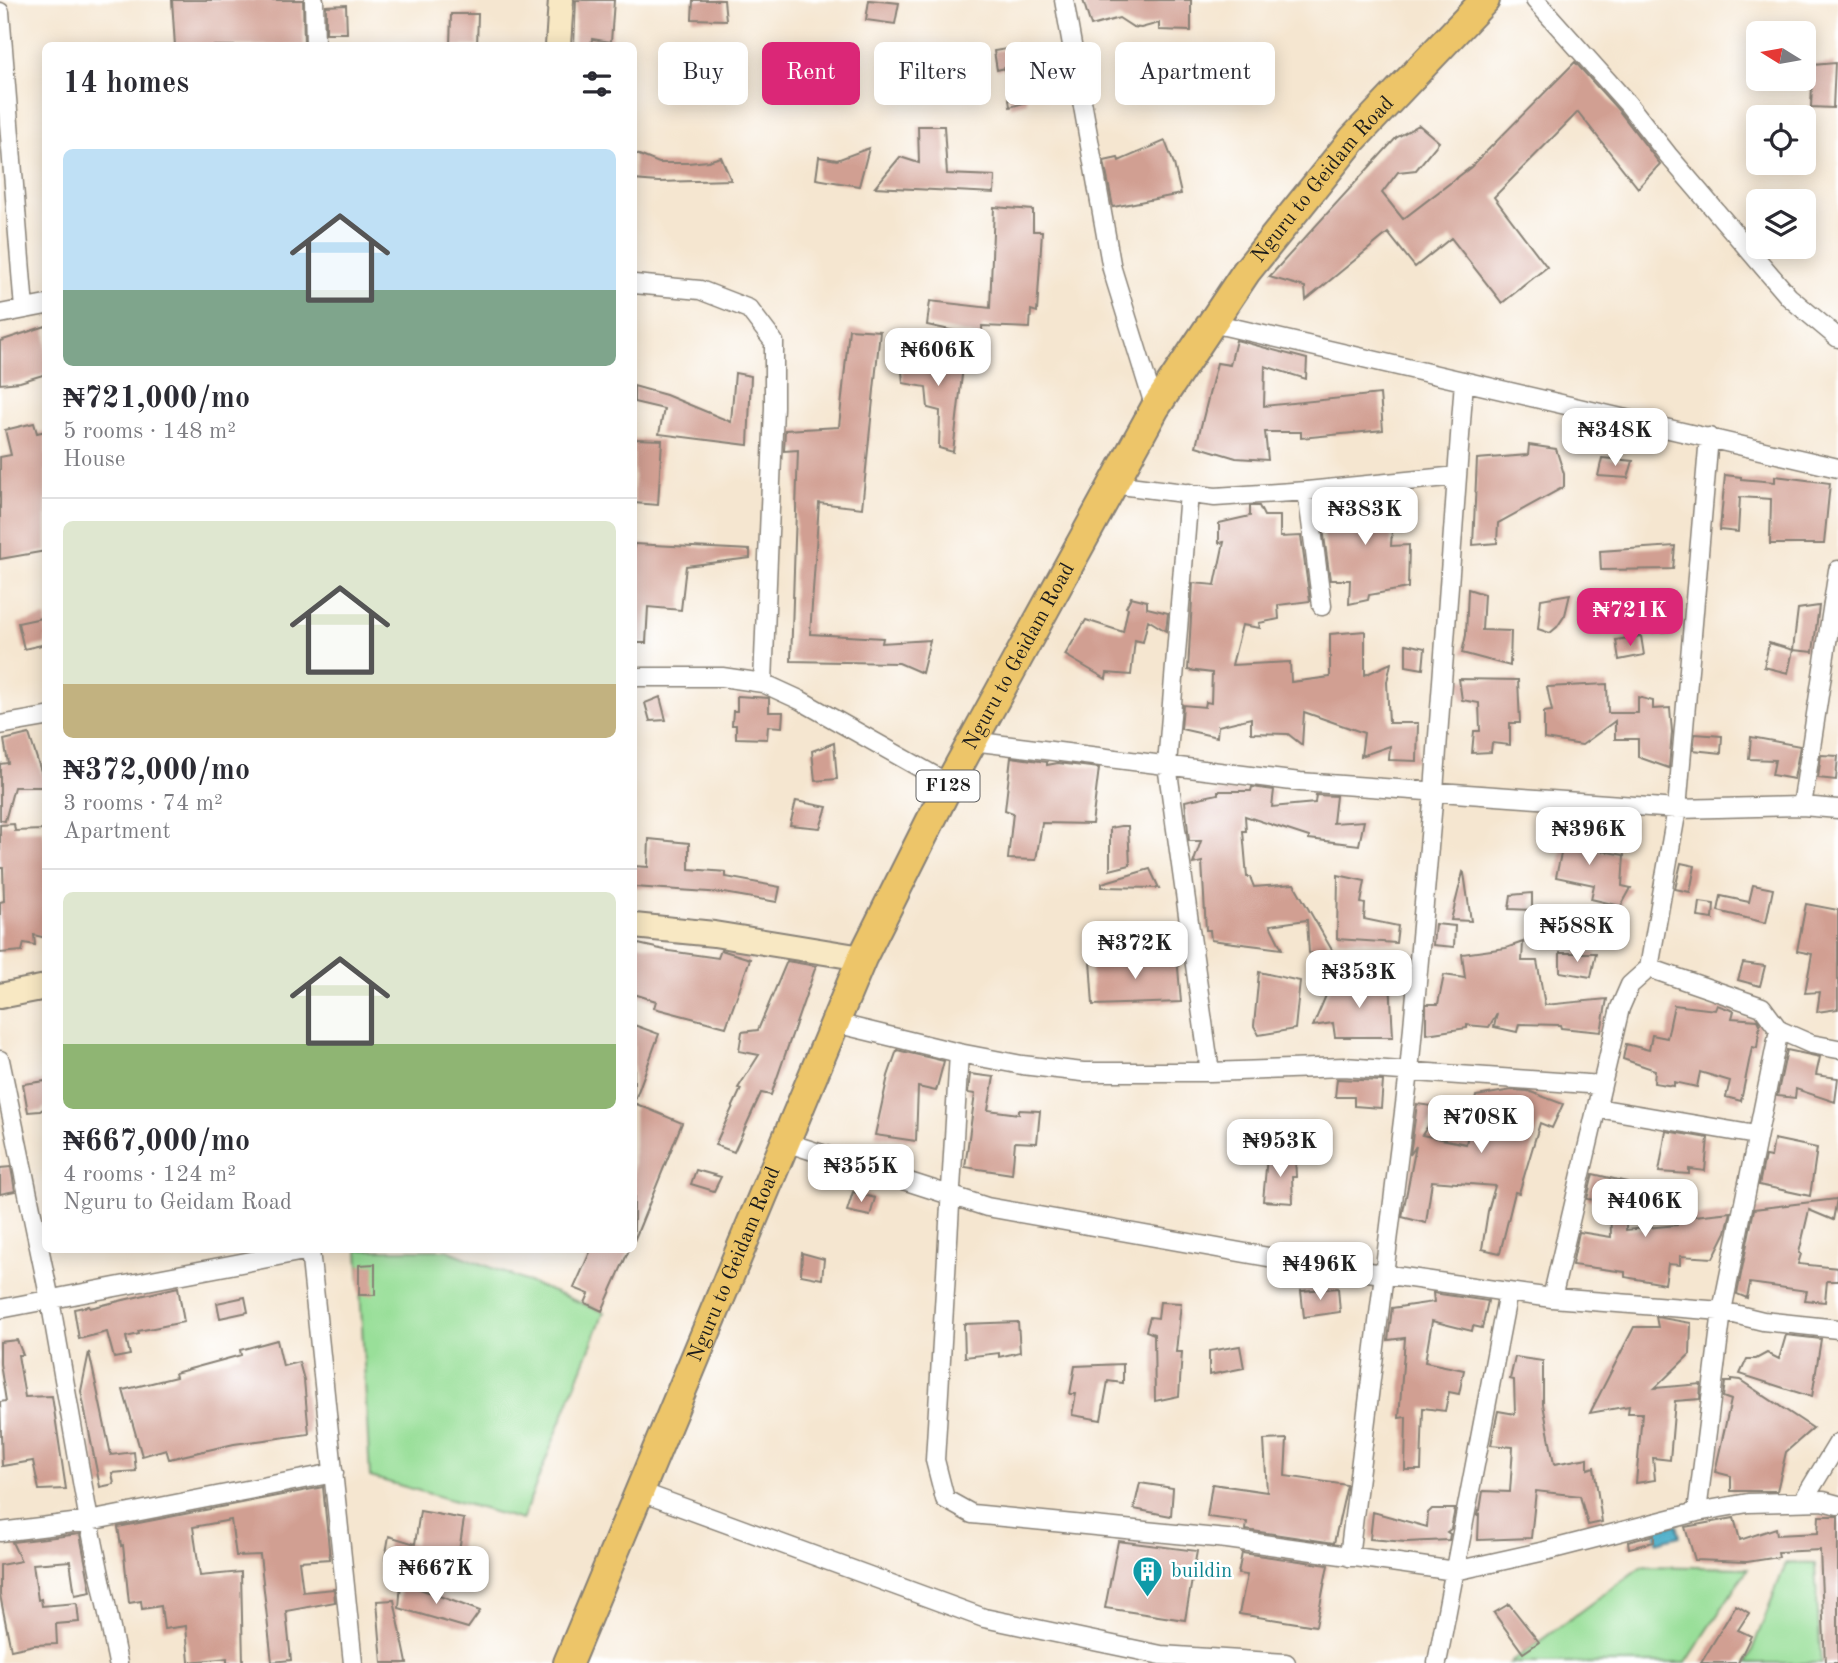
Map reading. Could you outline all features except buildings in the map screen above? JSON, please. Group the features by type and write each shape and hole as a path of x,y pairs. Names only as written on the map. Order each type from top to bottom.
{"main road":[{"name":"Nguru to Geidam Road","path":"568,1663 862,958 949,784 1113,484 1155,408 1246,272 1353,139 1485,0"}],"street":[{"path":"314,0 315,42"},
{"path":"558,42 561,0"},
{"path":"1064,0 1112,269 1155,408"},
{"path":"1535,0 1628,104 1789,297 1838,338"},
{"path":"0,12 24,309"},
{"path":"637,284 700,290 749,309 774,342 763,683"},
{"path":"0,314 42,306"},
{"path":"1212,323 1838,468"},
{"path":"1349,1557 1409,1072 1434,791 1464,381"},
{"path":"1552,1298 1620,1008 1630,985 1649,968 1677,809 1709,437"},
{"path":"1113,484 1215,497 1457,476"},
{"path":"1307,491 1322,606"},
{"path":"1189,494 1167,765 1210,1072"},
{"path":"1802,806 1838,570"},
{"path":"637,677 722,677 763,683 800,700 949,784"},
{"path":"0,726 42,718"},
{"path":"972,741 1300,782 1677,809 1802,806 1838,808"},
{"path":"637,926 714,934 862,958"},
{"path":"1649,968 1762,1007 1779,1030 1811,1044 1838,1049"},
{"path":"0,996 42,988"},
{"path":"835,1023 959,1053 1022,1065 1083,1072 1210,1072 1344,1067 1602,1085"},
{"path":"1697,1512 1722,1311 1779,1030"},
{"path":"959,1053 935,1460 945,1499 972,1514 1227,1539 1455,1571 1697,1512 1748,1503 1823,1501 1838,1505"},
{"path":"0,1060 50,1300 89,1521 118,1663"},
{"path":"1597,1108 1756,1135"},
{"path":"785,1142 987,1207 1285,1259 1508,1292 1722,1311 1763,1321 1838,1329"},
{"path":"0,1309 293,1253"},
{"path":"309,1253 353,1663"},
{"path":"1437,1663 1508,1292"},
{"path":"1803,1501 1838,1443"},
{"path":"0,1532 89,1521 334,1473"},
{"path":"638,1491 984,1618 1161,1656 1286,1663"}],"green space":[{"path":"358,1253 455,1253 604,1312 522,1520 370,1477"},
{"path":"1786,1563 1815,1564 1821,1663 1747,1663"},
{"path":"1642,1566 1748,1568 1686,1663 1510,1663"}],"water":[{"path":"1677,1524 1680,1536 1657,1542 1655,1528"}],"place":[{"name":"buildin","path":"1148,1598"}]}
